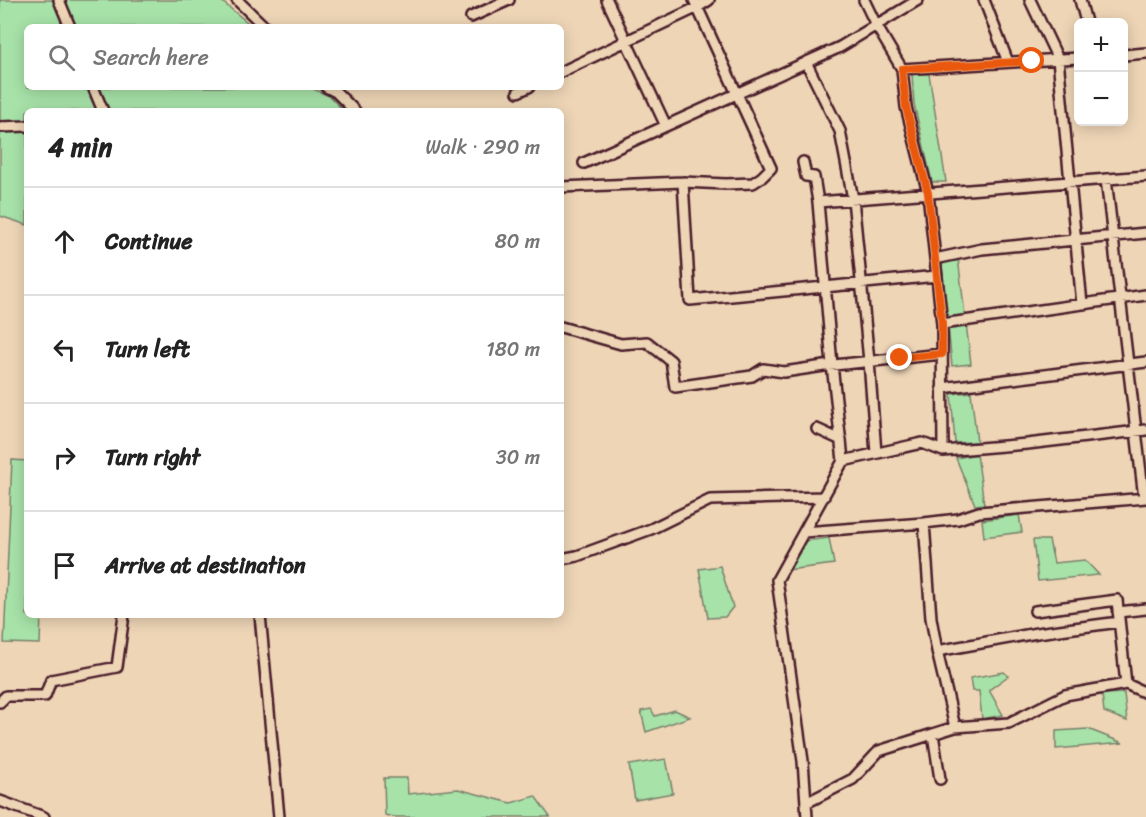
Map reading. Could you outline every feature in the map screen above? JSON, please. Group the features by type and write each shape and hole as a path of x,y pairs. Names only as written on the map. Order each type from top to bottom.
{"street":[{"path":"59,0 69,24"},
{"path":"237,0 262,24"},
{"path":"471,17 509,0"},
{"path":"607,0 666,126"},
{"path":"564,71 626,41 696,3 709,0"},
{"path":"864,0 902,69 906,107 928,193 942,324 942,451"},
{"path":"584,163 840,47 918,0"},
{"path":"984,0 1008,62"},
{"path":"1030,0 1058,59 1082,304"},
{"path":"1080,0 1085,18"},
{"path":"564,187 683,182 753,183 771,168 696,3"},
{"path":"1128,55 1146,53"},
{"path":"902,69 1074,58"},
{"path":"806,62 840,131 853,199 876,453"},
{"path":"94,90 102,108"},
{"path":"332,90 352,108"},
{"path":"518,92 522,90"},
{"path":"0,127 24,126"},
{"path":"802,162 806,176 814,177 818,202 843,461 777,580 803,760 807,817"},
{"path":"818,202 1146,176"},
{"path":"804,532 924,523 958,519 979,512 1145,498 1106,179"},
{"path":"683,182 690,300 937,276"},
{"path":"935,259 982,249 1146,233"},
{"path":"942,324 1146,295"},
{"path":"564,328 621,344 647,342 671,361 675,387 752,376 763,369 784,372 942,354"},
{"path":"942,388 1146,362"},
{"path":"818,429 840,440 843,461"},
{"path":"843,461 921,443 942,451 1146,430"},
{"path":"564,558 577,556 651,529 710,500 824,497"},
{"path":"924,523 931,618 955,727"},
{"path":"1035,610 1117,600 1126,684"},
{"path":"937,651 1119,617 1146,609"},
{"path":"0,702 6,696 45,696 51,680 117,667 124,618"},
{"path":"260,618 279,817"},
{"path":"806,803 853,778 879,752 933,734 955,727 1009,723 1065,695 1126,684 1146,693"},
{"path":"933,734 940,779"},
{"path":"0,801 44,817"}],"green space":[{"path":"0,0 220,0 249,24 24,24 24,90 316,90 329,96 341,108 24,108 24,224 0,216"},
{"path":"912,74 929,74 946,182 932,182 914,104"},
{"path":"958,258 971,364 952,366 942,266 945,260"},
{"path":"971,392 977,442 955,443 951,394"},
{"path":"977,454 984,504 975,505 956,458"},
{"path":"12,460 24,461 24,618 41,618 40,644 4,643"},
{"path":"1019,515 1022,532 984,537 982,520"},
{"path":"829,538 834,564 787,570 804,541"},
{"path":"1033,540 1049,540 1054,563 1085,560 1099,575 1038,581"},
{"path":"720,566 733,607 725,617 708,618 699,569"},
{"path":"1004,672 1008,676 989,690 1003,715 982,719 979,691 972,691 970,678"},
{"path":"1124,693 1127,721 1104,712 1102,694"},
{"path":"651,709 655,716 675,710 690,717 646,732 641,711"},
{"path":"1088,729 1123,743 1056,749 1056,731"},
{"path":"666,759 673,793 635,800 629,765"},
{"path":"384,778 407,778 408,794 458,789 511,803 535,796 550,817 394,817 385,815"}],"route":[{"path":"900,358 942,354 942,324 928,193 906,107 902,69 1032,61"}]}
